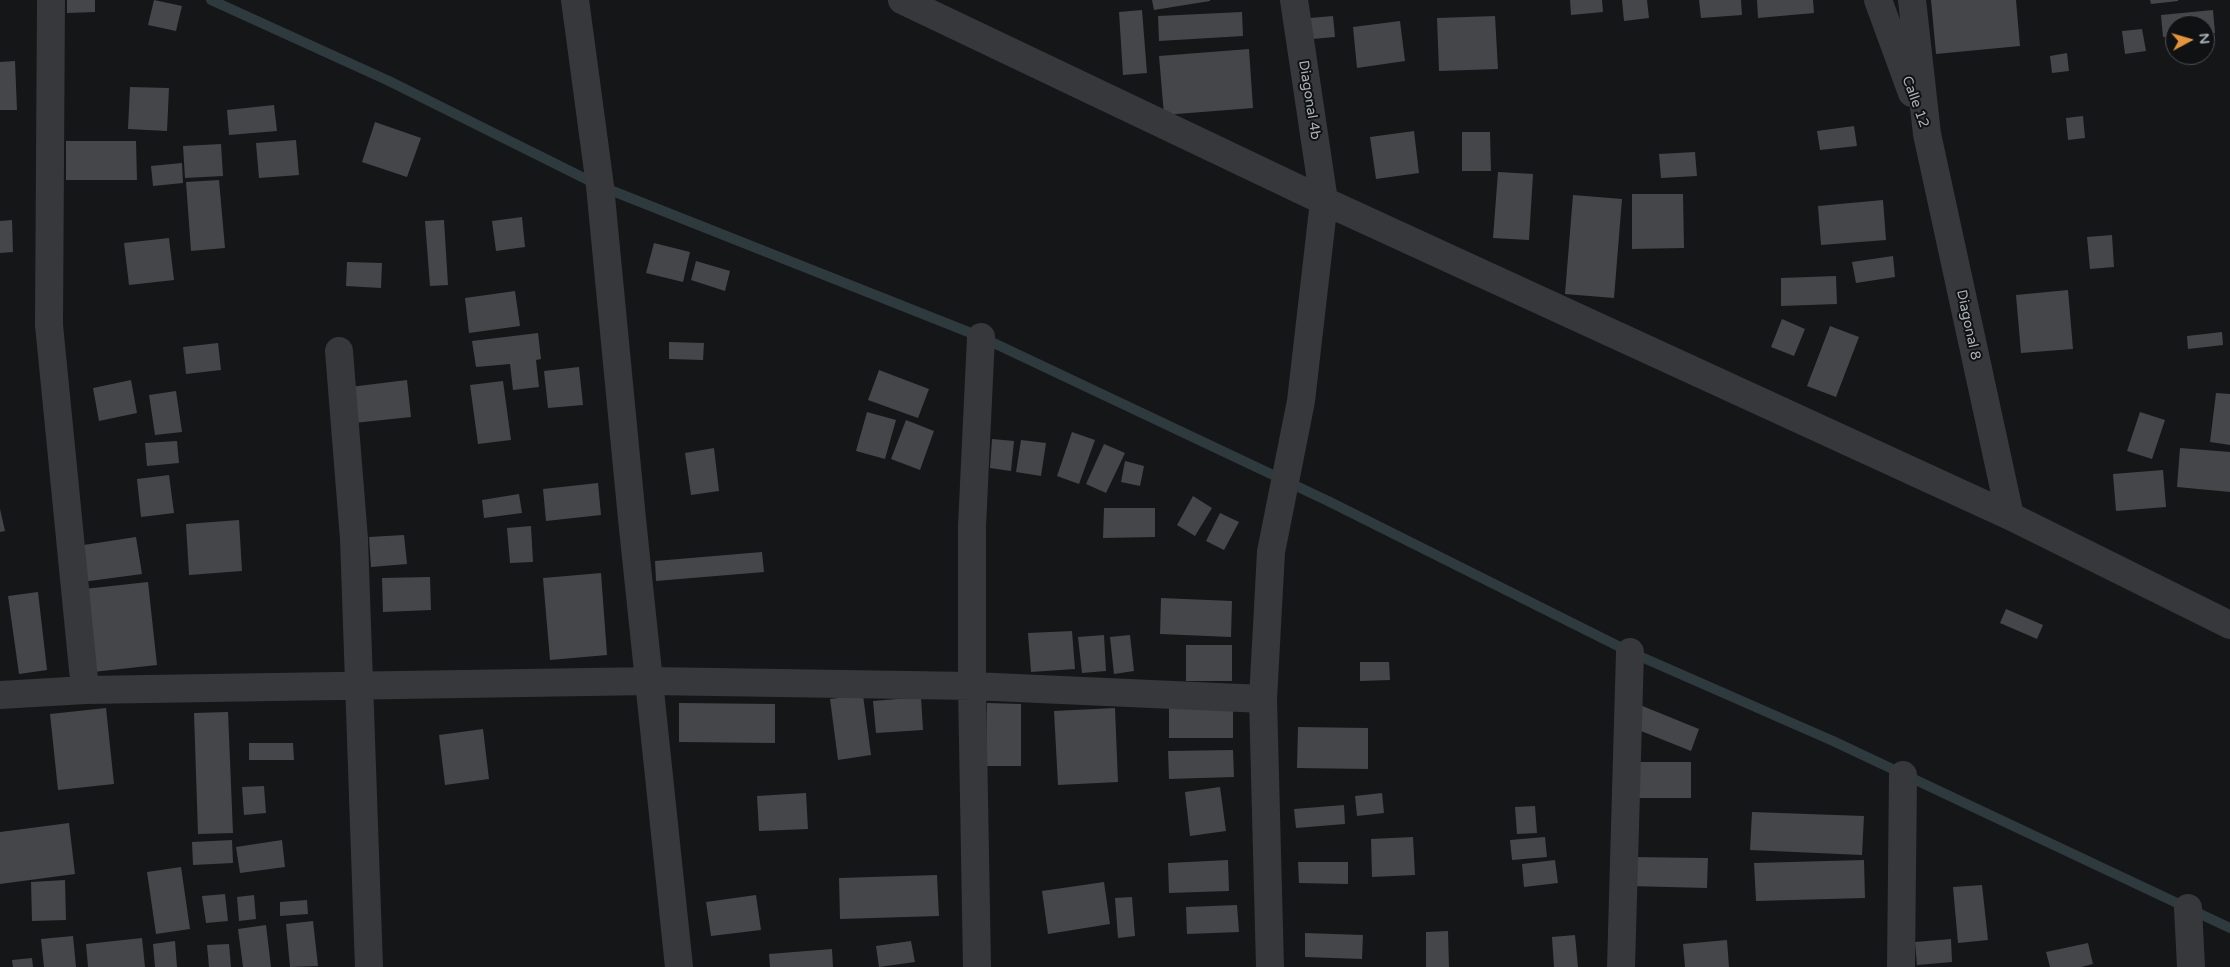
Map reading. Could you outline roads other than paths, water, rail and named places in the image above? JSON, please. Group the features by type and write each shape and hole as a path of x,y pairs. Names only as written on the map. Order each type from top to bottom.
{"street":[{"path":"51,0 49,325 85,690"},
{"path":"575,0 600,186 632,518 679,967"},
{"path":"902,0 1324,200 2010,516 2230,625"},
{"name":"Diagonal 4b","path":"1270,967 1263,699 1271,552 1301,401 1324,200 1294,0"},
{"name":"Calle 12","path":"1878,0 1927,134"},
{"name":"Calle 12","path":"1912,0 1927,134"},
{"name":"Diagonal 8","path":"1927,134 2010,516"},
{"path":"977,967 972,686 972,526 981,337"},
{"path":"339,351 354,539 368,967"},
{"path":"1622,967 1630,652"},
{"path":"0,694 85,690 650,681 972,686 1263,699"},
{"path":"1901,967 1903,775"},
{"path":"2188,908 2191,967"}],"waterway":[{"path":"211,0 389,81 600,186 981,337 1328,501 1630,652 1833,741 2230,928"}]}
